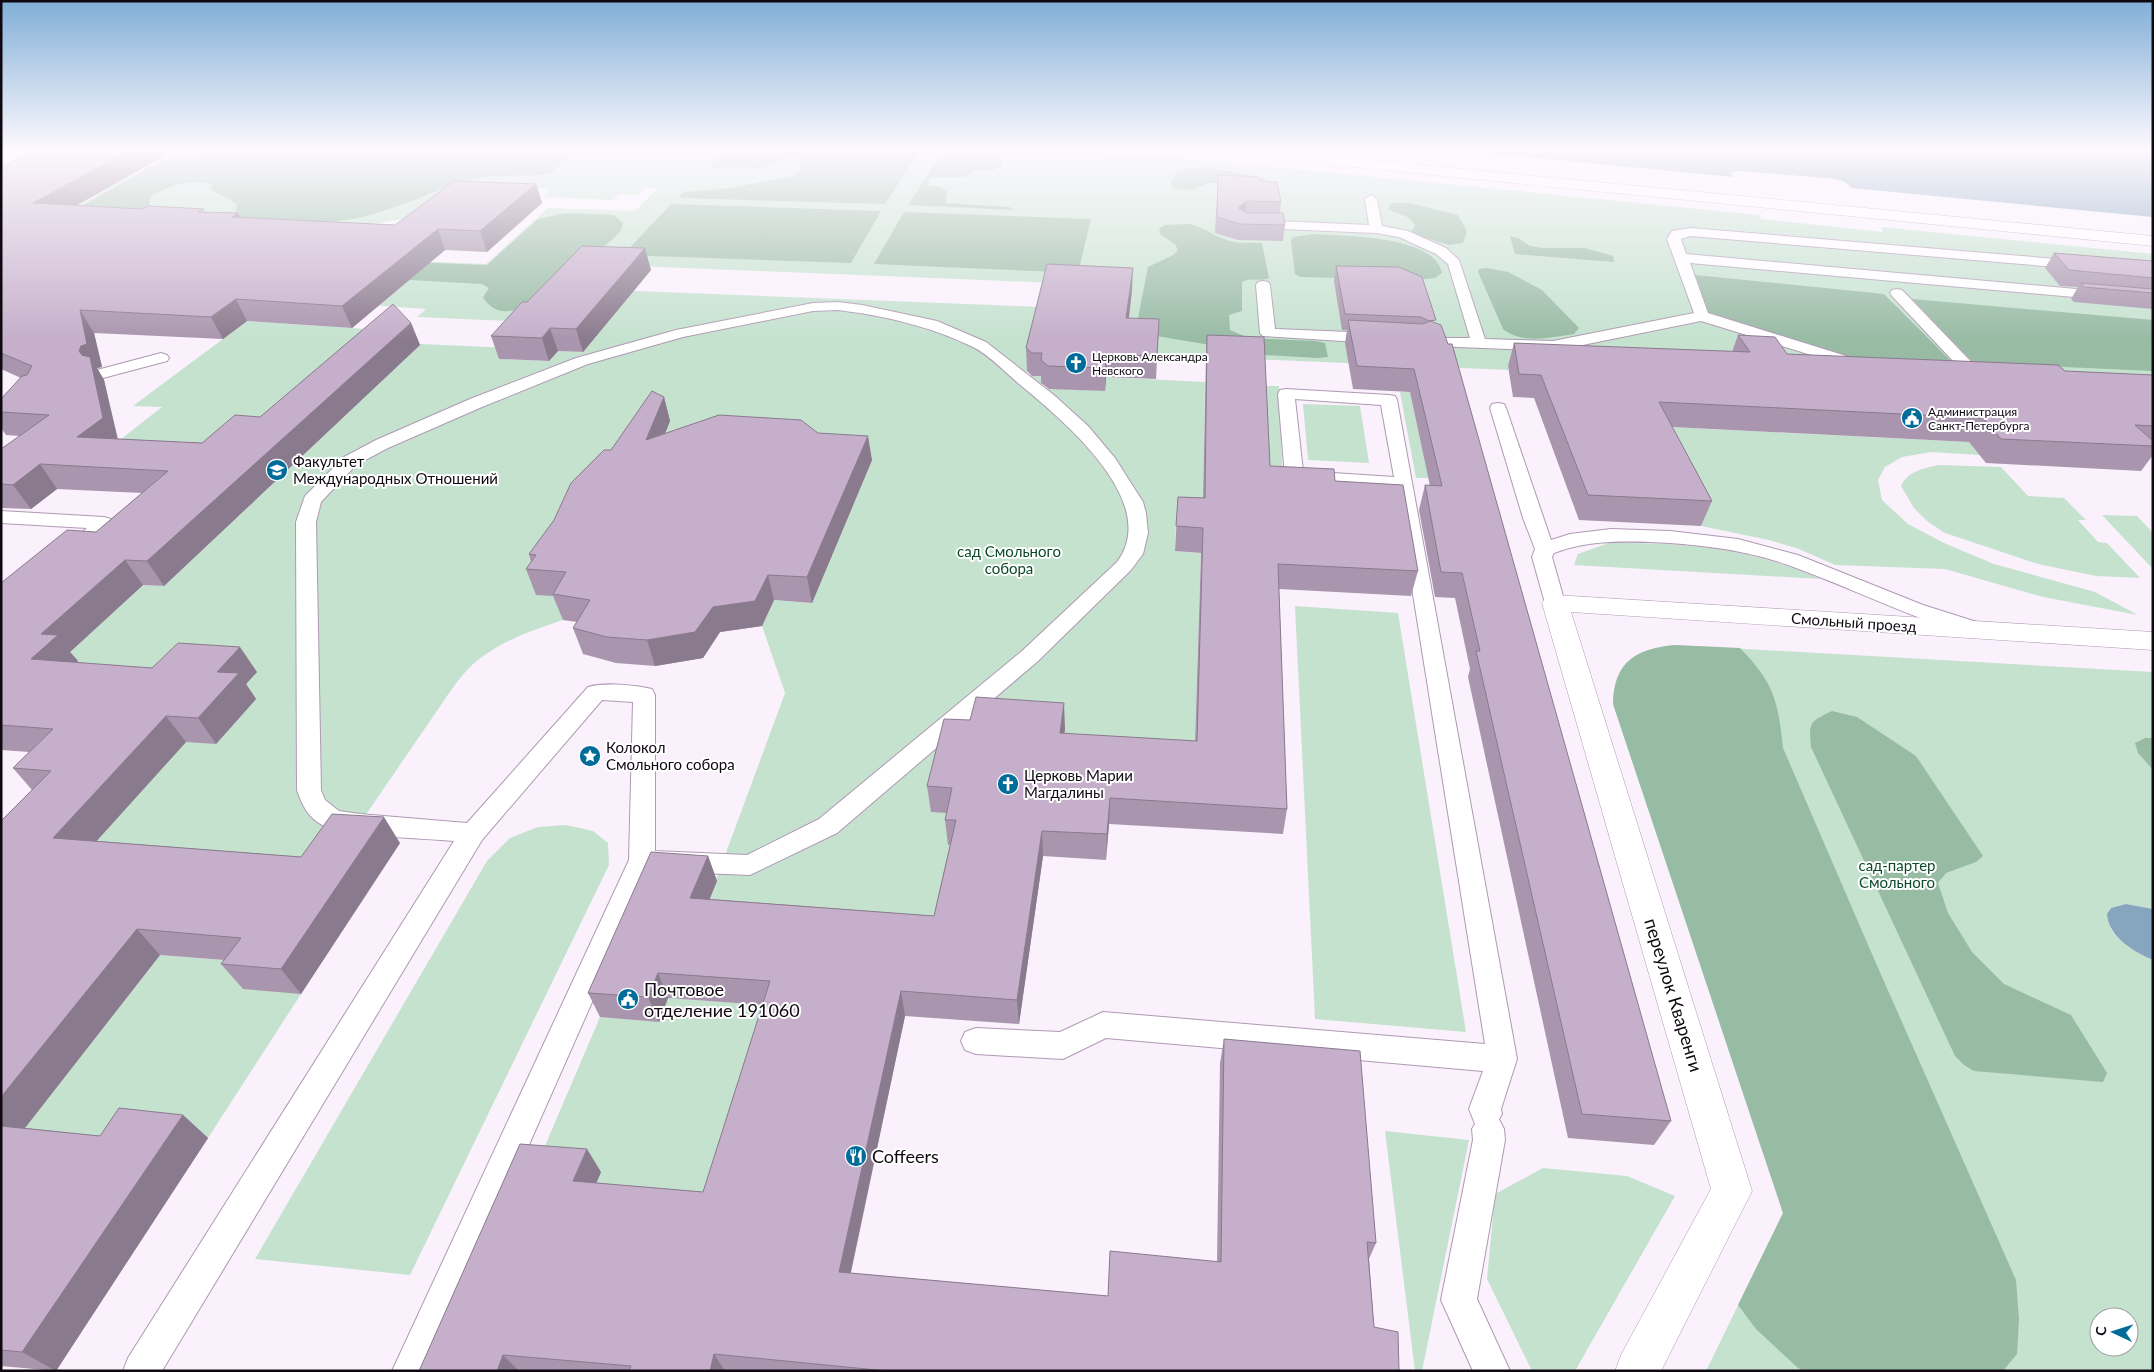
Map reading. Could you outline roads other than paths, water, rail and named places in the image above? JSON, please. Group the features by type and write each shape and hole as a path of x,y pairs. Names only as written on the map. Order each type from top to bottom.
{"main road":[{"path":"1856,212 2153,241"},
{"path":"1987,212 2153,228"},
{"name":"Смольный проезд","path":"1555,603 2153,641"},
{"name":"переулок Кваренги","path":"1555,603 1732,1191 1637,1371"}],"lane":[{"path":"1373,212 1376,229"},
{"path":"1245,224 1376,229 1403,234 1423,241 1441,251 1454,263 1479,342"},
{"path":"1702,316 1674,239 1677,234 1690,232 2091,266"},
{"path":"1934,253 1957,283"},
{"path":"1680,258 2153,300"},
{"path":"1263,286 1268,333 1390,339"},
{"path":"1898,293 1977,371 1949,367"},
{"path":"473,833 360,824 332,819 315,806 310,790 306,522 312,500 350,461 382,444 476,403 582,361 680,333 813,307 862,309 932,324 981,345 1049,400 1082,430 1109,462 1134,502 1137,513 1138,533 1133,554 1124,566 1030,656 828,826 750,865 642,860"},
{"path":"1434,341 1553,346 1702,316 1853,363"},
{"path":"103,373 160,358"},
{"path":"1788,360 1872,364"},
{"path":"1404,483 1294,476 1286,394 1389,400 1404,483 1502,1059 1485,1109 1489,1140 1459,1300 1492,1371"},
{"path":"1498,408 1533,518 1545,549 1542,557 1555,603"},
{"path":"1,517 104,523 60,560"},
{"path":"1545,549 1570,540 1611,535 1670,537 1738,545 1791,559 1916,610 1978,630"},
{"path":"140,1371 473,833 596,692 644,694 642,860 410,1371"},
{"path":"976,1041 1063,1046 1103,1025 1208,1032 1502,1059"}],"water":[{"path":"2101,212 2153,212 2153,217"},
{"path":"2126,904 2153,909 2153,960 2123,943 2112,930 2107,914 2111,908"}],"place":[{"name":"Церковь Александра Невского","path":"1076,363"},
{"name":"Администрация Санкт-Петербурга","path":"1912,418"},
{"name":"Факультет Международных Отношений","path":"277,470"},
{"name":"Колокол Смольного собора","path":"590,756"},
{"name":"Церковь Марии Магдалины","path":"1008,784"},
{"name":"Почтовое отделение 191060","path":"628,999"},
{"name":"Coffeers","path":"856,1156"}],"park label":[{"name":"сад Смольного собора","path":"1009,560"},
{"name":"сад-партер Смольного","path":"1897,874"}]}
